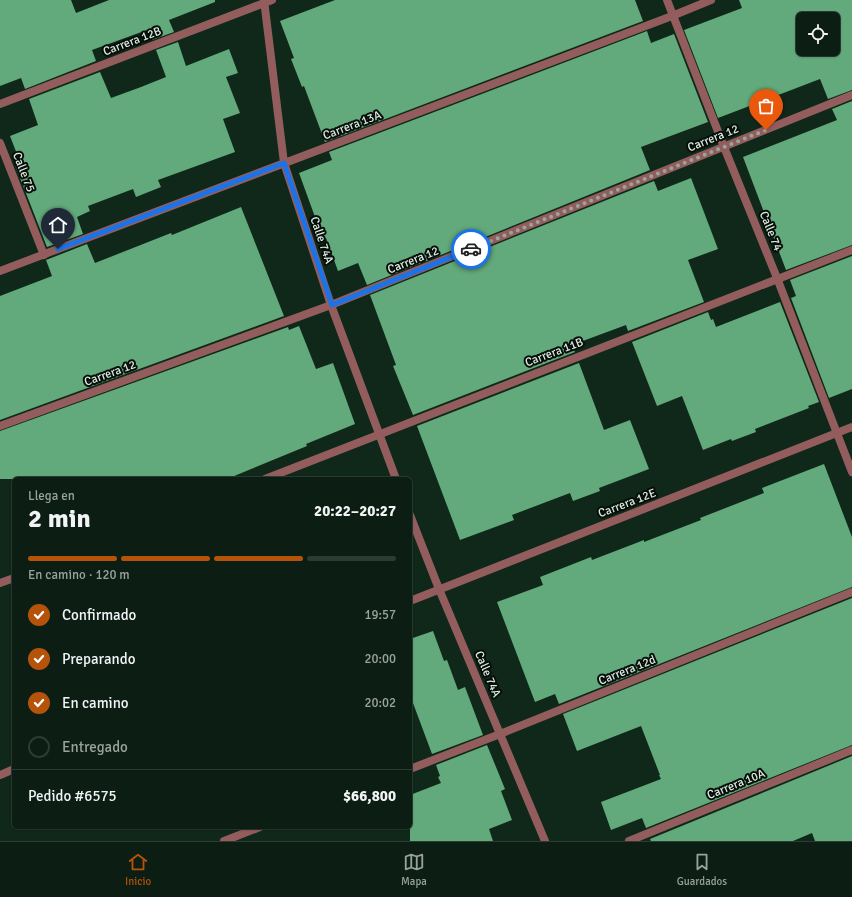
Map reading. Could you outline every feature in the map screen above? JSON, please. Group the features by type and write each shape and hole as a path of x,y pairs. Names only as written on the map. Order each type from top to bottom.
{"street":[{"name":"Calle 74","path":"666,0 777,278 852,472"},
{"name":"Carrera 13A","path":"0,271 711,0"},
{"name":"Carrera 12B","path":"0,104 267,1"},
{"name":"Calle 74A","path":"267,1 284,163 332,305 395,477"},
{"name":"Carrera 12","path":"0,426 332,305 852,95"},
{"name":"Calle 75","path":"0,143 44,255"},
{"name":"Carrera 11B","path":"270,477 852,250"},
{"name":"Carrera 12E","path":"412,600 852,427"},
{"name":"Calle 74A","path":"412,520 439,590 545,841"},
{"path":"0,583 12,579"},
{"name":"Carrera 12d","path":"412,768 852,592"},
{"name":"Carrera 10A","path":"629,841 852,750"},
{"path":"0,775 12,770"},
{"path":"224,841 255,829"}],"building":[{"path":"0,0 71,0 76,13 109,0 215,0 215,2 169,20 174,32 152,40 147,30 92,50 96,61 25,89 21,78 0,86"},
{"path":"335,0 635,0 643,21 325,142 304,86 302,87 291,59 294,58 280,21"},
{"path":"739,0 852,0 852,90 828,99 820,79 718,118 684,30 742,8"},
{"path":"647,31 651,43 674,34 708,122 641,147 650,170 367,285 358,263 338,271 326,238 323,239 299,173 332,160 329,152"},
{"path":"178,42 186,66 229,49 238,73 226,77 240,113 223,119 235,152 158,180 161,187 136,197 133,189 88,206 90,211 77,217 83,234 47,247 15,165 20,162 10,136 38,125 29,99 100,72 111,98 141,87 166,77 156,50"},
{"path":"852,101 852,245 786,270 743,157 837,120 832,109"},
{"path":"691,178 718,249 688,260 704,302 628,331 626,325 572,345 575,352 413,415 393,366 396,365 370,295 654,181 658,191"},
{"path":"241,207 284,316 0,420 0,296 52,276 46,260 87,244 95,263 171,233 172,235"},
{"path":"852,256 852,389 829,398 791,298 796,296 790,280"},
{"path":"780,302 819,402 808,406 809,408 755,429 756,432 732,441 731,439 703,450 682,396 657,406 632,342 708,312 716,327"},
{"path":"299,326 316,369 333,363 355,424 306,444 307,446 232,477 12,477 12,479 0,479 0,431 288,327 289,330"},
{"path":"579,363 604,430 630,420 649,469 599,488 600,491 573,501 570,493 512,515 514,520 460,540 417,426"},
{"path":"824,464 852,537 852,587 559,704 555,694 535,702 497,602 543,585 540,577 591,557 592,560 701,520 700,518 764,493 762,488"},
{"path":"852,598 852,745 646,828 642,818 611,830 601,802 661,779 641,726 577,751 563,714"},
{"path":"433,631 444,661 447,660 458,690 465,687 483,735 432,754 412,700 412,638"},
{"path":"487,745 505,789 501,791 512,820 489,829 493,841 410,841 410,829 412,829 412,794 441,783 438,777 440,776 436,765"},
{"path":"852,756 852,841 815,841 812,833 793,841 651,841 650,839"}],"way so far":[{"path":"471,249 766,130"}],"route":[{"path":"58,249 284,163 332,305 471,249"}]}
